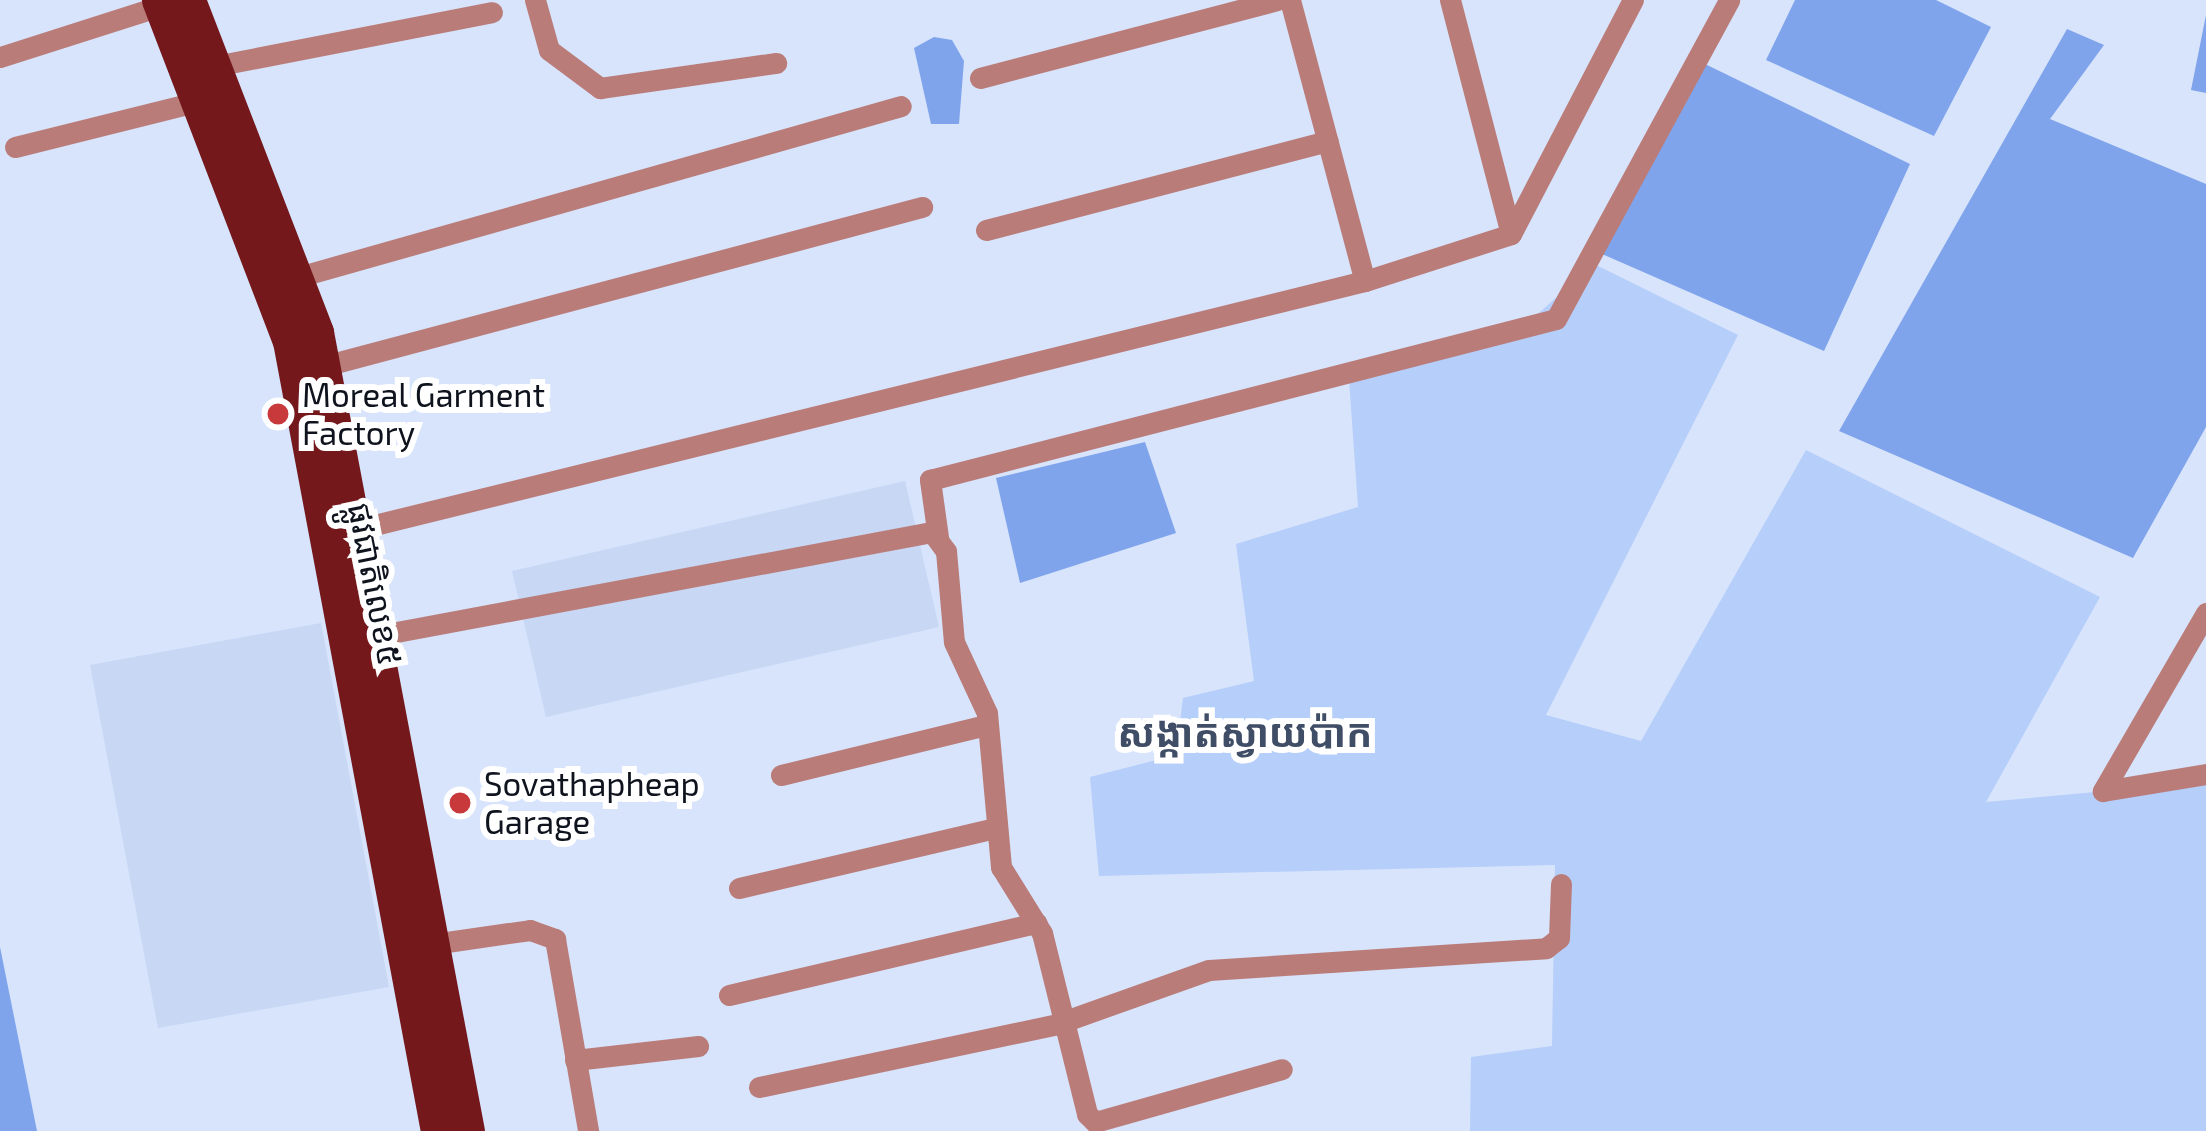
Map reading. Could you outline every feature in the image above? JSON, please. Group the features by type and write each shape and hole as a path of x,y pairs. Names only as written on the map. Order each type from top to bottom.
{"highway":[{"name":"ផ្លូវជាតិលេខ៥","path":"169,2 220,64 286,280 419,924 468,1131"},
{"name":"ផ្លូវជាតិលេខ៥","path":"169,2 202,100 325,366 341,533 375,636 374,712"},
{"name":"ផ្លូវជាតិលេខ៥","path":"419,924 437,1131"}],"street":[{"path":"535,0 549,50 600,88 776,63"},
{"path":"980,78 1277,0"},
{"path":"1291,0 1365,281"},
{"path":"1450,0 1511,234"},
{"path":"341,533 1365,281 1511,234 1633,0"},
{"path":"1282,1069 1095,1122 1057,1024 1037,923 1006,879 994,828 986,725 954,642 930,480 1556,319 1729,0"},
{"path":"0,57 169,2"},
{"path":"220,64 492,12"},
{"path":"15,147 202,100"},
{"path":"286,280 901,106"},
{"path":"986,230 1328,141"},
{"path":"325,366 922,207"},
{"path":"375,636 938,537"},
{"path":"2206,614 2103,791 2206,774"},
{"path":"781,775 986,725"},
{"path":"740,889 994,828"},
{"path":"759,1088 1057,1024 1231,967 1546,948 1558,938 1561,884"},
{"path":"729,995 1037,923"},
{"path":"419,924 530,930 555,940 588,1131"},
{"path":"575,1060 698,1046"}],"shaded area":[{"path":"1594,264 1738,335 1546,715 1641,741 1806,450 2100,597 1986,802 2206,782 2206,1131 1470,1131 1471,1057 1552,1046 1555,865 1099,876 1090,777 1176,755 1183,698 1254,681 1236,544 1358,507 1349,379 1512,337"},
{"path":"905,481 939,627 546,717 512,571"},
{"path":"321,623 389,987 158,1028 90,665"}],"water":[{"path":"1795,0 1936,0 1991,27 1934,136 1766,60"},
{"path":"2206,15 2206,93 2191,90"},
{"path":"2067,29 2104,45 2050,119 2206,184 2206,427 2133,558 1839,431"},
{"path":"934,37 952,40 964,61 959,124 931,124 914,48"},
{"path":"1705,64 1910,164 1824,351 1602,254"},
{"path":"1145,442 1176,533 1020,583 996,478"},
{"path":"0,947 37,1131 0,1131"}],"place":[{"name":"Moreal Garment Factory","path":"278,414"},
{"name":"Sovathapheap Garage","path":"460,803"}],"district":[{"name":"សង្កាត់ស្វាយប៉ាក","path":"1245,732"}]}
